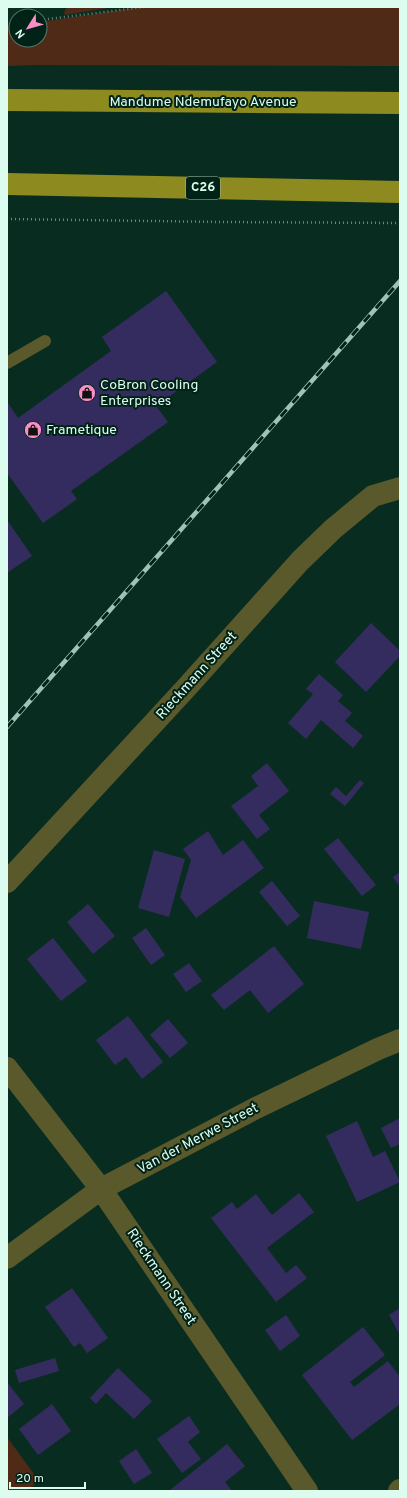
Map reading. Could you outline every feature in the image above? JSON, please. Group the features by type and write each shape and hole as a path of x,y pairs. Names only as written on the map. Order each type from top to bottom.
{"main road":[{"name":"Mandume Ndemufayo Avenue","path":"7,100 400,103"},
{"name":"C26","path":"7,184 400,192"}],"street":[{"name":"Rieckmann Street","path":"7,882 187,687 300,561 333,529 373,496 400,488"},
{"name":"Van der Merwe Street","path":"7,1258 101,1189 256,1108 378,1048 400,1040"},
{"name":"Rieckmann Street","path":"7,1068 101,1189 307,1491"}],"lane":[{"path":"7,364 45,341"}],"path":[{"path":"48,19 144,7"},
{"path":"7,219 400,223"}],"shaded area":[{"path":"68,7 115,7 64,15 65,10"},
{"path":"141,7 400,7 400,66 7,66 7,26 8,48 48,48 48,21"},
{"path":"7,1437 39,1481 26,1491 7,1491"}],"building":[{"path":"166,291 217,362 156,406 168,422 71,491 77,499 43,523 7,473 7,404 8,403 18,418 111,351 102,337"},
{"path":"7,520 32,556 7,573"},
{"path":"371,623 400,651 400,656 366,692 335,662"},
{"path":"319,674 343,695 338,701 352,713 345,721 363,736 353,748 321,720 306,739 288,723 313,694 306,689"},
{"path":"267,763 289,791 259,815 270,829 257,839 231,806 258,786 251,776"},
{"path":"360,780 364,783 345,806 330,794 336,787 346,796"},
{"path":"208,831 223,855 243,840 264,868 196,918 180,897 191,860 183,849"},
{"path":"338,838 376,885 362,896 324,849"},
{"path":"154,850 185,859 169,917 138,908"},
{"path":"400,872 400,887 393,877"},
{"path":"272,881 300,916 287,926 259,892"},
{"path":"314,901 369,912 361,949 307,938"},
{"path":"88,904 115,936 93,954 67,922"},
{"path":"146,928 165,955 151,965 132,938"},
{"path":"53,938 87,981 61,1001 27,959"},
{"path":"274,946 304,984 268,1013 250,990 224,1010 211,995"},
{"path":"189,963 202,981 186,992 173,974"},
{"path":"128,1016 163,1062 142,1079 126,1057 115,1065 96,1040"},
{"path":"168,1019 188,1043 170,1058 150,1035"},
{"path":"400,1118 400,1144 391,1148 381,1128"},
{"path":"357,1121 373,1157 385,1151 400,1182 357,1202 326,1136"},
{"path":"299,1193 314,1212 267,1248 286,1273 296,1265 307,1278 276,1302 211,1218 232,1202 237,1209 256,1194 272,1215"},
{"path":"72,1288 108,1338 87,1353 80,1343 74,1347 45,1307"},
{"path":"400,1308 400,1335 389,1315"},
{"path":"286,1315 300,1336 280,1351 265,1330"},
{"path":"363,1327 385,1355 350,1382 354,1387 388,1361 400,1377 400,1404 352,1440 302,1375"},
{"path":"55,1358 59,1371 19,1383 15,1370"},
{"path":"118,1368 152,1401 134,1419 106,1393 96,1404 90,1398"},
{"path":"7,1382 24,1404 7,1418"},
{"path":"52,1404 71,1431 38,1455 19,1429"},
{"path":"189,1416 200,1432 188,1442 201,1459 182,1473 157,1439"},
{"path":"227,1444 245,1466 225,1482 232,1491 169,1491"},
{"path":"136,1449 152,1473 134,1484 119,1461"}],"railway":[{"path":"7,727 400,281"}],"place":[{"name":"CoBron Cooling Enterprises","path":"87,393"},
{"name":"Frametique","path":"33,430"}]}
